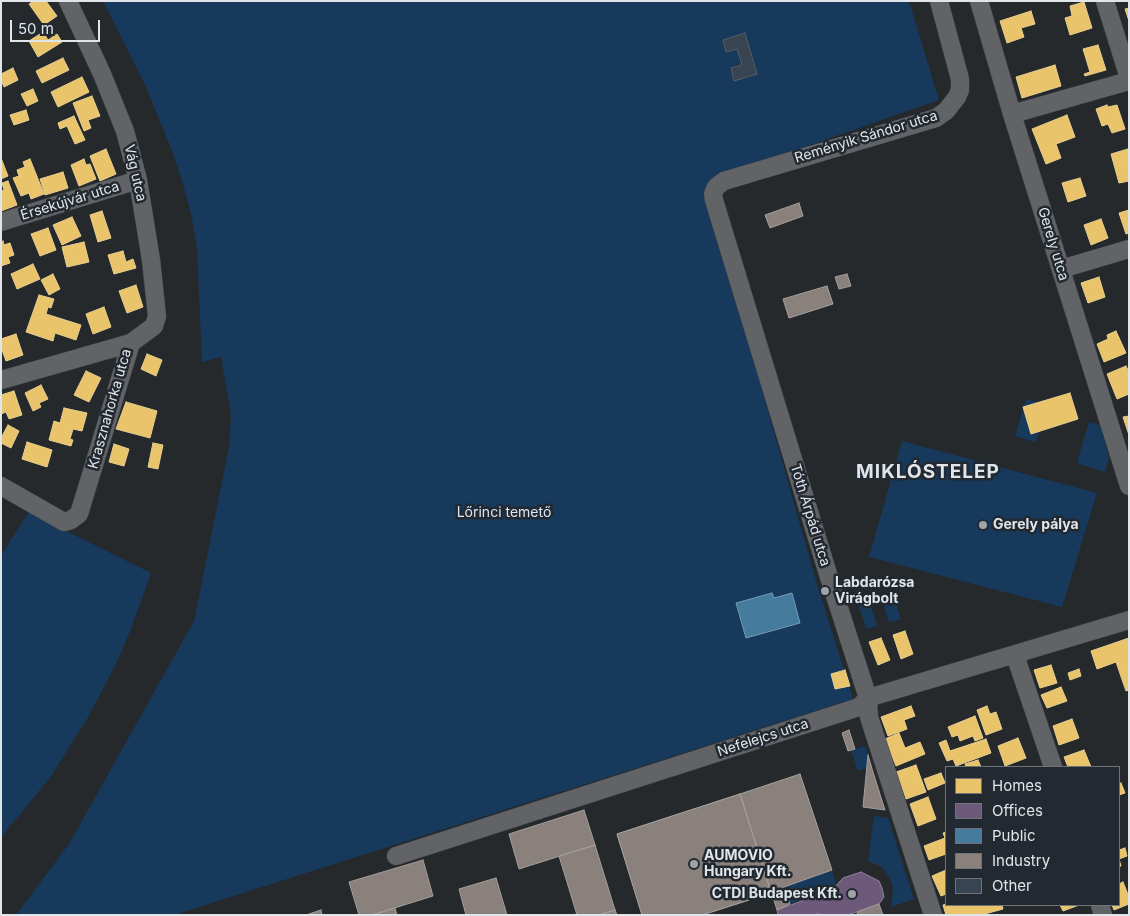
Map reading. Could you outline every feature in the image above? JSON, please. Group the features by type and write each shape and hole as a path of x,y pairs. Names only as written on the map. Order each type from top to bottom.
{"street":[{"name":"Vág utca","path":"68,1 102,74 125,131 138,180 151,260 157,316 154,326 130,343"},
{"name":"Reményik Sándor utca","path":"714,200 713,194 716,187 724,181 936,118 946,111 957,97 960,90 960,79 939,1"},
{"name":"Gerely utca","path":"979,1 1012,114 1129,486"},
{"path":"1012,114 1129,80 1105,1"},
{"name":"Érsekújvár utca","path":"1,222 138,180"},
{"name":"Tóth Árpád utca","path":"714,200 868,698 869,717 933,915"},
{"path":"1061,270 1129,249"},
{"name":"Krasznahorka utca","path":"1,380 130,343"},
{"name":"Krasznahorka utca","path":"1,486 64,522 71,520 79,514 130,343"},
{"name":"Nefelejcs utca","path":"396,856 859,707 868,698 1129,620"},
{"path":"1015,654 1053,766"}],"green space":[{"name":"Lőrinci temető","path":"103,1 909,1 939,100 722,176 707,196 815,577 853,699 174,915 16,915 69,844 194,621 229,447 231,415 221,357 202,362 197,248 191,213 183,184 171,148 145,85"},
{"path":"1026,399 1047,405 1036,442 1015,436"},
{"path":"1089,422 1100,425 1109,457 1105,472 1077,463"},
{"name":"Gerely pálya","path":"902,441 1097,493 1062,607 869,557"},
{"path":"30,510 60,528 151,573 116,664 87,719 51,776 1,837 1,555"},
{"path":"893,596 901,619 889,622 882,599"},
{"path":"870,603 877,626 866,629 859,606"},
{"path":"865,746 868,755 867,768 858,771 851,750"},
{"path":"874,816 888,818 914,899 891,907 893,889 890,878 882,867 868,861"},
{"path":"832,870 836,884 832,890 790,904 784,887"}],"building: Homes":[{"path":"34,1 46,1 57,16 44,25 29,4"},
{"path":"1084,2 1092,28 1070,35 1065,18 1072,16 1070,6"},
{"path":"1129,8 1129,21 1125,9"},
{"path":"1031,11 1035,24 1021,28 1024,37 1007,43 1000,21"},
{"path":"43,32 48,40 57,34 62,42 38,57 29,41"},
{"path":"1098,45 1106,70 1085,76 1084,74 1090,72 1083,49"},
{"path":"63,58 69,70 42,83 36,71"},
{"path":"1055,65 1061,86 1022,98 1016,77"},
{"path":"13,68 18,80 4,87 1,74"},
{"path":"82,77 89,92 58,107 51,92"},
{"path":"33,89 38,101 27,106 21,94"},
{"path":"92,96 100,116 88,120 91,128 84,131 73,103"},
{"path":"1107,105 1108,107 1117,105 1125,129 1112,133 1108,124 1102,126 1096,109"},
{"path":"26,110 29,120 14,125 10,115"},
{"path":"1067,115 1075,137 1056,144 1061,158 1046,164 1032,129"},
{"path":"74,116 85,140 75,144 67,126 60,129 58,123"},
{"path":"106,149 116,174 100,181 90,156"},
{"path":"1128,149 1129,181 1119,183 1111,154"},
{"path":"1,158 8,176 1,179"},
{"path":"30,159 44,194 31,199 29,193 21,196 13,178 19,176 17,170 25,167 23,162"},
{"path":"84,159 86,165 90,164 96,179 79,186 71,165"},
{"path":"63,172 68,188 45,195 40,179"},
{"path":"1080,178 1086,196 1068,202 1062,183"},
{"path":"8,181 17,205 1,211 1,191 4,190 2,183"},
{"path":"1129,210 1129,233 1126,234 1119,213"},
{"path":"102,211 111,238 98,242 90,215"},
{"path":"72,217 81,236 62,245 53,225"},
{"path":"1101,219 1108,238 1091,245 1084,225"},
{"path":"48,228 56,250 40,256 31,234"},
{"path":"3,241 4,245 10,243 14,255 8,257 10,263 1,266 1,242"},
{"path":"84,242 89,262 67,267 62,247"},
{"path":"123,251 126,262 133,259 136,268 114,274 108,255"},
{"path":"33,264 40,279 17,289 11,274"},
{"path":"53,274 60,289 49,295 41,280"},
{"path":"1099,277 1105,297 1088,303 1081,283"},
{"path":"136,285 143,307 127,313 119,291"},
{"path":"39,295 54,299 51,308 48,307 46,314 81,325 76,340 55,333 53,341 26,332"},
{"path":"104,307 111,327 93,334 86,314"},
{"path":"1116,331 1126,353 1104,362 1097,344 1108,339 1107,335"},
{"path":"16,334 23,355 6,361 1,347 1,339"},
{"path":"147,354 162,360 156,376 141,369"},
{"path":"1126,366 1129,372 1129,394 1117,399 1107,374"},
{"path":"86,371 101,378 89,402 74,395"},
{"path":"41,385 48,399 39,403 41,407 33,411 25,393"},
{"path":"14,391 22,415 9,419 6,412 1,414 1,395"},
{"path":"1070,393 1078,419 1031,434 1023,407"},
{"path":"126,402 157,411 150,438 116,429"},
{"path":"64,408 87,413 82,431 73,429 70,439 73,440 71,446 49,440 54,421 60,423"},
{"path":"1129,416 1129,435 1123,417"},
{"path":"8,425 19,431 11,448 1,443 1,438"},
{"path":"27,442 52,450 47,467 22,459"},
{"path":"153,443 163,445 158,469 148,467"},
{"path":"114,444 129,449 124,466 109,462"},
{"path":"905,631 913,654 901,659 893,635"},
{"path":"881,638 890,660 878,665 869,642"},
{"path":"1129,638 1129,662 1127,662 1129,666 1129,690 1126,691 1116,662 1097,669 1091,651"},
{"path":"1051,665 1057,683 1040,688 1034,670"},
{"path":"1079,669 1081,676 1070,680 1068,673"},
{"path":"845,670 850,686 835,689 831,674"},
{"path":"1061,687 1067,701 1047,708 1041,695"},
{"path":"911,706 915,716 904,720 907,729 888,736 881,717"},
{"path":"987,706 990,714 996,712 1002,729 986,735 977,710"},
{"path":"975,716 983,738 975,741 973,736 960,741 958,735 952,737 948,727"},
{"path":"1072,719 1079,738 1059,745 1053,726"},
{"path":"899,733 905,748 920,742 925,754 896,766 885,739"},
{"path":"1018,738 1026,758 1005,766 998,746"},
{"path":"986,739 991,753 956,766 953,759 947,761 939,743 946,740 950,751"},
{"path":"1084,750 1091,766 1068,766 1064,757"},
{"path":"978,760 981,766 966,766 965,764"},
{"path":"916,765 926,792 906,799 896,772"},
{"path":"941,773 945,783 928,790 924,779"},
{"path":"1120,784 1125,793 1120,795"},
{"path":"928,797 936,819 918,826 910,804"},
{"path":"945,838 945,854 929,860 924,846"},
{"path":"1125,848 1127,856 1120,859 1120,850"},
{"path":"945,870 945,894 941,896 932,876"},
{"path":"1123,882 1129,897 1129,904 1114,910 1112,906 1120,906 1120,884"},
{"path":"943,905 1002,906 1003,909 981,915 946,915"},
{"path":"1060,906 1076,906 1063,911"}],"building: Offices":[{"name":"AUMOVIO Hungary Kft.","path":"740,794 771,893 702,915 642,915 617,834"},
{"name":"CTDI Budapest Kft.","path":"861,872 879,881 884,897 879,904 848,915 819,915 819,913 814,915 778,915 777,910 832,890 843,878"}],"building: Public":[{"path":"772,593 774,598 792,593 800,623 746,638 736,603"}],"building: Industry":[{"path":"799,203 803,216 770,228 765,215"},
{"path":"847,274 851,286 839,289 835,277"},
{"path":"827,286 833,304 789,318 783,299"},
{"path":"849,730 855,749 848,751 842,733"},
{"path":"868,755 873,772 885,810 863,807"},
{"path":"800,774 832,870 784,887 790,904 777,910 740,794"},
{"name":"AUMOVIO Hungary Kft.","path":"740,794 771,893 702,915 642,915 617,834"},
{"path":"584,810 595,845 519,869 509,834"},
{"path":"595,845 615,910 599,915 577,915 559,856"},
{"path":"423,860 433,896 372,915 359,915 349,882"},
{"path":"496,878 507,915 466,915 459,889"},
{"path":"879,904 883,915 858,915 857,912"},
{"path":"395,908 397,915 372,915"},
{"path":"321,910 322,915 306,915"},
{"path":"615,910 617,915 599,915"}],"building: Other":[{"path":"745,33 757,74 734,81 731,68 742,65 737,49 726,52 723,40"}],"place":[{"name":"Gerely pálya","path":"983,525"},
{"name":"Labdarózsa Virágbolt","path":"825,591"},
{"name":"AUMOVIO Hungary Kft.","path":"694,864"},
{"name":"CTDI Budapest Kft.","path":"852,894"}],"district":[{"name":"MIKLÓSTELEP","path":"928,472"}]}
